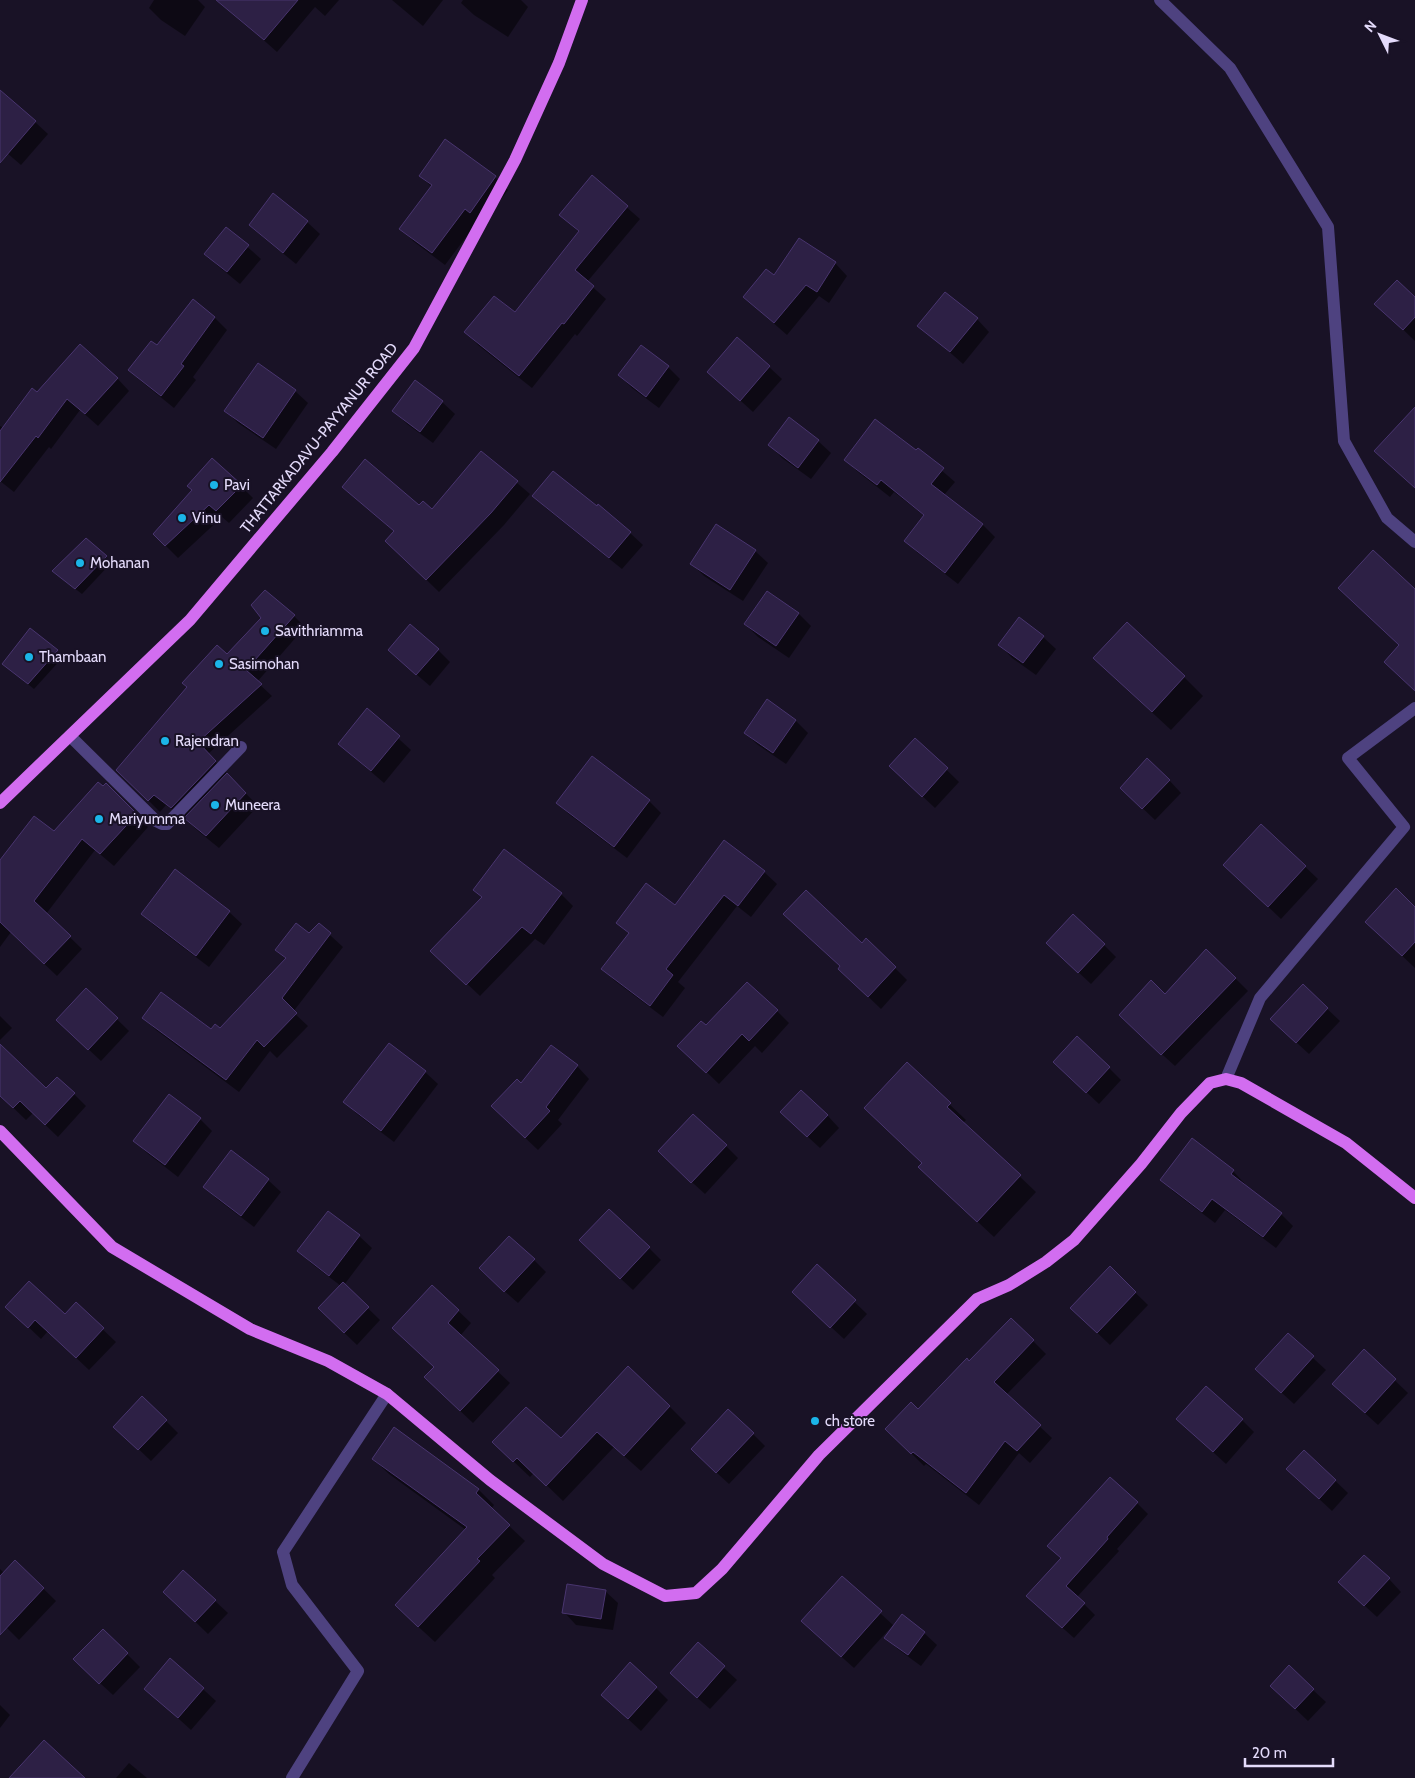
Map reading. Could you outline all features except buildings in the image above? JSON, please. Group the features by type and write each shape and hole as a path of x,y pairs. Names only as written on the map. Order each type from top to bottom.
{"main road":[{"name":"THATTARKADAVU-PAYYANUR ROAD","path":"0,803 190,620 332,452 414,348 515,160 559,63 582,0"},
{"path":"0,1131 112,1247 250,1329 328,1361 388,1394 490,1480 603,1564 665,1596 696,1593 722,1569 820,1455 977,1299 1009,1285 1046,1262 1074,1240 1141,1164 1181,1113 1210,1083 1226,1079 1248,1087 1346,1143 1415,1198"}],"street":[{"path":"1160,0 1230,68 1328,227 1344,442 1387,518 1415,542"},
{"path":"1226,1079 1260,998 1404,828 1348,758 1415,708"},
{"path":"70,736 156,821 162,824 168,824 241,747"},
{"path":"292,1778 358,1671 292,1585 284,1552 388,1394"}],"place":[{"name":"Pavi","path":"214,485"},
{"name":"Vinu","path":"182,518"},
{"name":"Mohanan","path":"80,563"},
{"name":"Savithriamma","path":"265,631"},
{"name":"Thambaan","path":"29,657"},
{"name":"Sasimohan","path":"219,664"},
{"name":"Rajendran","path":"165,741"},
{"name":"Muneera","path":"215,805"},
{"name":"Mariyumma","path":"99,819"},
{"name":"ch store","path":"815,1421"}]}
